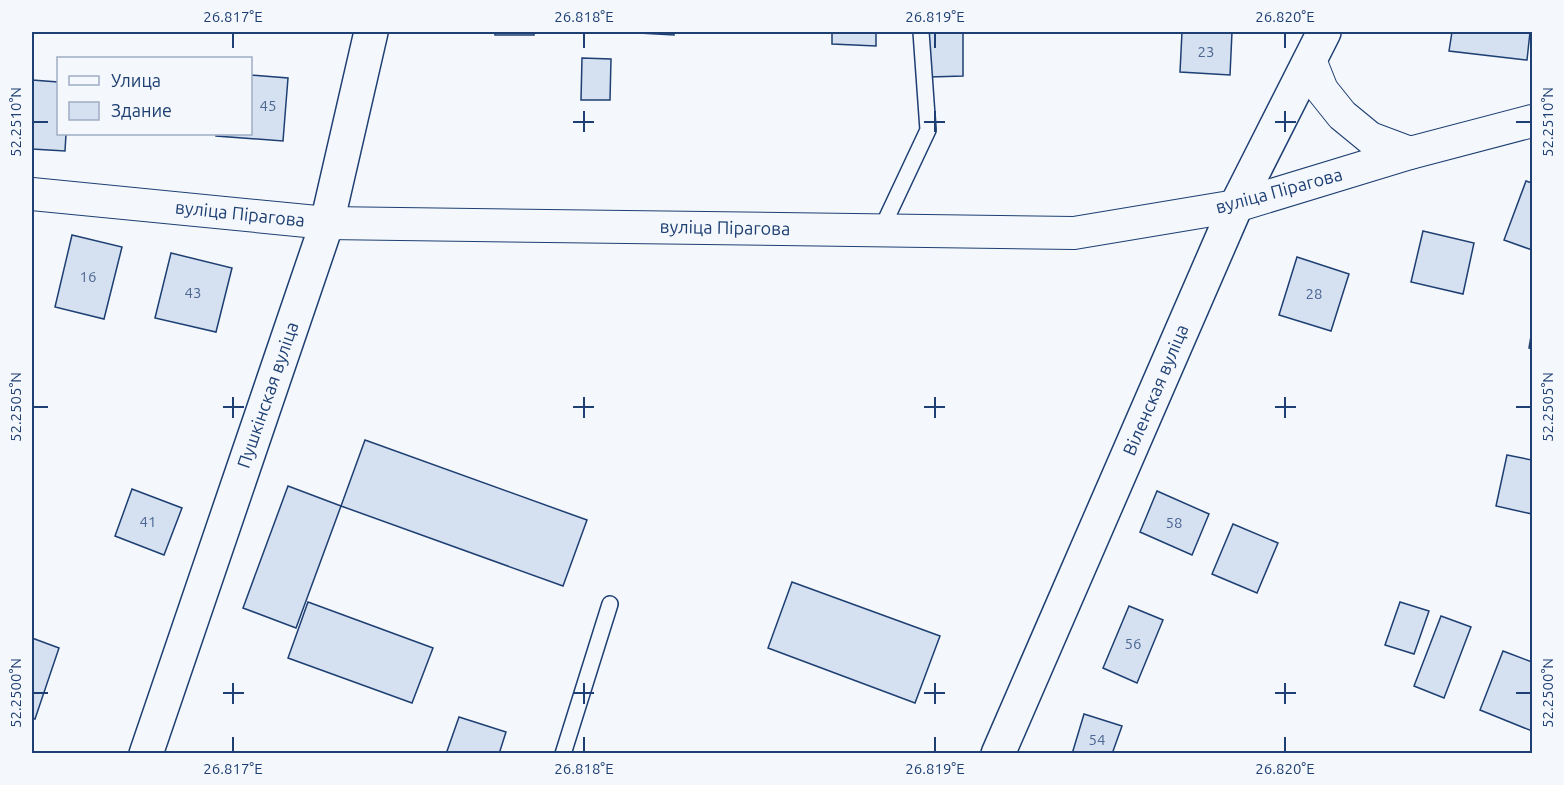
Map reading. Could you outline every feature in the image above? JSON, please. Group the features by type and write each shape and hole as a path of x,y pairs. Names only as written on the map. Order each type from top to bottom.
{"street":[{"name":"Пушкінская вуліца","path":"146,753 327,223 371,32"},
{"path":"1317,46 1322,90 1342,115 1370,138 1410,153"},
{"name":"Віленская вуліца","path":"998,753 1236,206 1317,46"},
{"name":"вуліца Пірагова","path":"32,194 327,223 1074,233 1236,206 1410,153 1533,121"}],"lane":[{"path":"881,230 928,130 921,32"},
{"path":"562,753 609,604"}],"building":[{"path":"495,32 534,32 534,35 495,35"},
{"path":"620,32 674,32 674,35"},
{"path":"832,32 876,32 876,46 832,44"},
{"path":"929,32 963,32 963,76 930,77"},
{"path":"1182,32 1232,32 1230,75 1180,72"},
{"path":"1452,32 1530,32 1527,60 1449,51"},
{"path":"582,58 611,59 610,100 581,100"},
{"path":"252,75 288,78 283,141 216,136 252,135"},
{"path":"32,80 57,82 57,135 66,135 65,151 32,149"},
{"path":"1526,181 1532,183 1532,250 1504,240"},
{"path":"1423,231 1474,243 1463,294 1411,282"},
{"path":"72,235 122,247 104,319 55,307"},
{"path":"171,253 232,268 216,332 155,318"},
{"path":"1297,257 1349,274 1331,331 1279,315"},
{"path":"1532,330 1532,349 1529,348"},
{"path":"365,440 587,520 563,586 341,506"},
{"path":"1507,455 1532,460 1532,514 1496,506"},
{"path":"288,486 341,506 296,628 243,608"},
{"path":"132,489 182,508 164,555 115,536"},
{"path":"1157,491 1209,514 1192,555 1140,532"},
{"path":"1233,524 1278,543 1257,593 1212,574"},
{"path":"792,582 940,636 915,703 768,648"},
{"path":"308,602 433,648 412,703 288,658"},
{"path":"1400,602 1429,611 1414,654 1385,645"},
{"path":"1129,606 1163,620 1137,683 1103,668"},
{"path":"1441,616 1471,627 1444,698 1414,686"},
{"path":"32,638 59,648 35,719 32,718"},
{"path":"1503,651 1532,662 1532,731 1480,710"},
{"path":"1084,714 1122,726 1112,754 1072,754"},
{"path":"459,717 506,732 499,754 446,754"}]}
